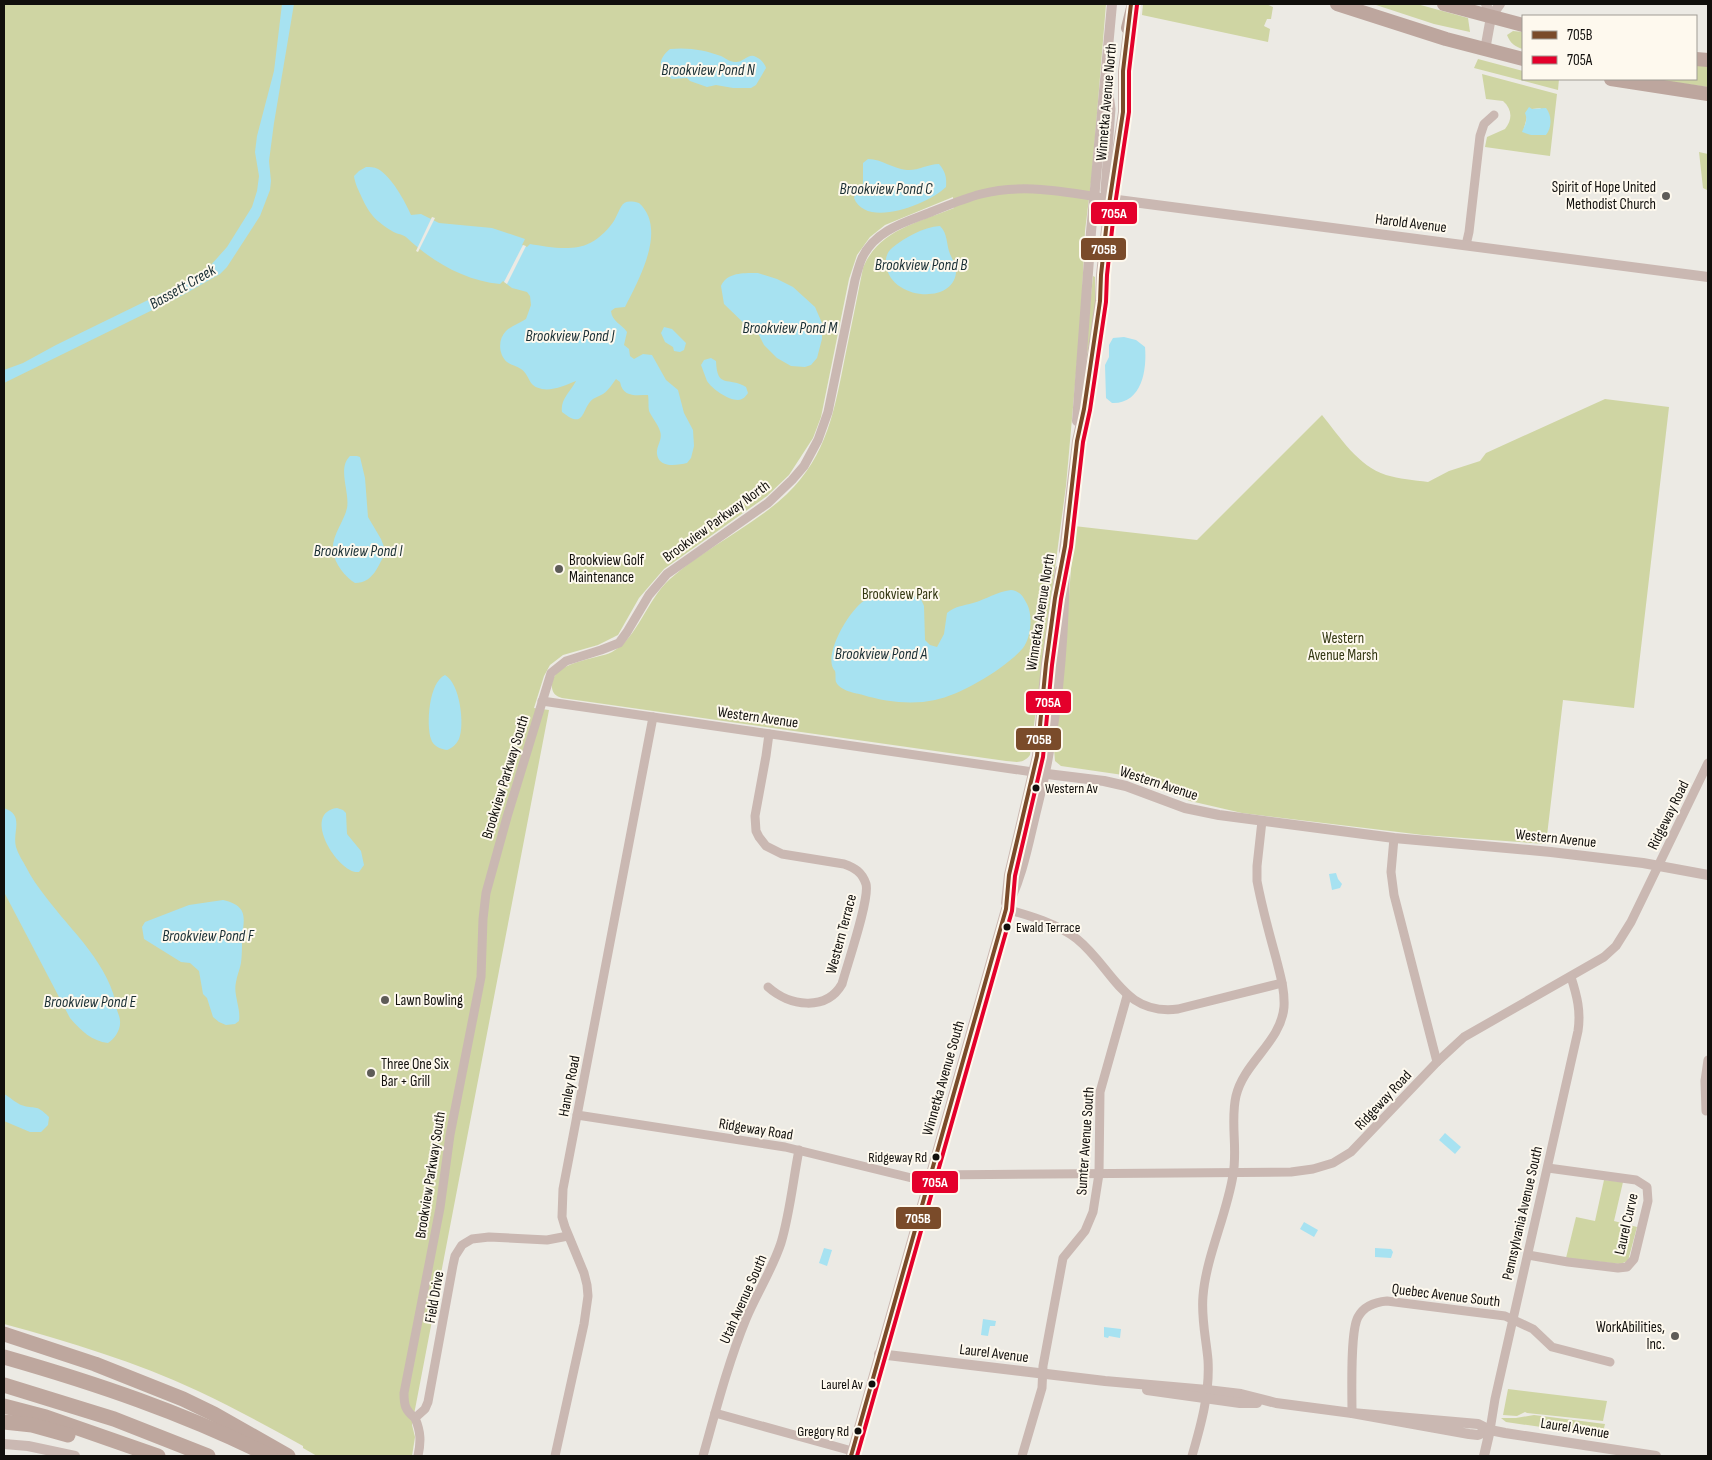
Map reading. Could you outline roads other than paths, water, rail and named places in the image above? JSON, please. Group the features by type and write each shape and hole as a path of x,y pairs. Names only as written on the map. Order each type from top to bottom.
{"highway":[{"path":"1128,28 1133,4"},
{"path":"1337,4 1402,26 1522,59"},
{"path":"1444,4 1522,25"},
{"path":"1617,80 1708,94"},
{"path":"4,1334 95,1364 183,1399 288,1456"},
{"path":"4,1357 94,1384 162,1408 236,1439 270,1456"},
{"path":"4,1385 114,1420 208,1456"},
{"path":"4,1406 55,1420 158,1456"},
{"path":"4,1422 51,1429 138,1456"}],"street":[{"name":"Winnetka Avenue North","path":"1077,441 1077,409 1112,4"},
{"path":"1486,4 1491,17"},
{"path":"1485,50 1491,17 1500,4"},
{"name":"Winnetka Avenue North","path":"1034,772 1046,664 1055,598 1065,546 1077,441 1090,373 1100,301 1101,275 1110,199 1123,112 1123,70 1128,28"},
{"path":"1105,71 1110,93 1105,190 1106,196 1110,199"},
{"path":"1466,245 1480,136 1484,124 1494,114"},
{"name":"Brookview Parkway North","path":"542,701 551,673 555,668 566,661 618,643 627,632 649,595 667,574 768,503 804,466 818,440 828,412 861,259 879,236 901,223 982,194 997,191 1049,190 1110,199"},
{"name":"Harold Avenue","path":"1110,199 1708,277"},
{"name":"Winnetka Avenue North","path":"1046,774 1059,674 1065,599 1065,546"},
{"name":"Western Avenue","path":"542,701 1114,783 1137,789 1185,808 1262,821 1394,838 1551,852 1659,866 1708,875"},
{"name":"Brookview Parkway South","path":"415,1418 405,1408 404,1393 440,1208 450,1135 481,977 484,904 507,817 542,701"},
{"name":"Hanley Road","path":"554,1456 584,1324 588,1296 584,1273 562,1217 563,1189 653,717"},
{"name":"Western Terrace","path":"768,987 786,999 808,1003 823,1002 834,994 842,984 867,891 862,874 853,867 782,854 766,846 756,831 755,816 769,734"},
{"name":"Ridgeway Road","path":"577,1115 799,1150 929,1178 1304,1170 1328,1165 1342,1158 1360,1144 1437,1062 1472,1032 1571,977 1604,957 1616,946 1626,932 1708,763"},
{"name":"Winnetka Avenue South","path":"1006,909 1009,875 1034,772"},
{"name":"Winnetka Avenue South","path":"852,1453 1006,909 1019,879 1046,774"},
{"path":"1192,1456 1207,1394 1208,1361 1202,1319 1203,1294 1234,1172 1236,1094 1241,1082 1274,1034 1281,1020 1284,1001 1282,983 1257,881 1262,821"},
{"path":"1394,838 1391,872 1394,895 1437,1062"},
{"path":"1006,909 1050,924 1069,934 1090,952 1127,996 1150,1008 1171,1010 1282,983"},
{"name":"Pennsylvania Avenue South","path":"1484,1456 1579,1022 1579,1002 1571,977"},
{"name":"Sumter Avenue South","path":"1022,1456 1042,1388 1043,1366 1062,1264 1066,1255 1088,1226 1093,1212 1099,1174 1100,1092 1127,996"},
{"path":"1706,1111 1708,1060"},
{"name":"Utah Avenue South","path":"703,1456 746,1317 772,1268 782,1240 799,1150"},
{"name":"Laurel Curve","path":"1528,1255 1568,1262 1627,1268 1634,1259 1646,1209 1648,1191 1644,1185 1636,1180 1548,1168"},
{"name":"Field Drive","path":"415,1418 425,1409 428,1402 456,1256 466,1241 480,1237 547,1240 568,1236"},
{"name":"Quebec Avenue South","path":"1352,1413 1355,1324 1362,1311 1370,1305 1387,1301 1500,1315 1533,1329 1552,1347 1610,1362"},
{"name":"Laurel Avenue","path":"879,1354 1105,1381 1148,1390 1207,1394 1240,1402 1276,1403 1352,1413 1478,1424 1490,1430 1656,1456"},
{"path":"715,1413 852,1453"},
{"path":"415,1418 420,1428 421,1437 418,1456"},
{"path":"4,1444 28,1446 75,1456"}],"water":[{"name":"Bassett Creek","path":"282,4 294,4 269,161 270,190 260,216 227,267 220,274 183,295 4,383 4,370 23,363 189,280 210,266 227,247 252,207 257,191 259,176 255,152 257,136 274,71"},
{"name":"Brookview Pond N","path":"683,48 703,51 735,62 753,56 761,60 766,68 756,85 751,88 733,88 716,85 707,87 690,81 687,78 672,79 663,72 662,59 670,49"},
{"path":"1529,107 1532,109 1546,108 1548,111 1550,125 1546,135 1531,135 1522,132 1526,120 1525,113"},
{"name":"Brookview Pond C","path":"868,159 907,170 939,164 945,174 946,187 938,194 913,206 884,213 871,212 861,207 854,198 858,186 863,184 863,163"},
{"name":"Brookview Pond J","path":"366,167 374,167 388,177 411,215 421,214 439,223 492,228 525,239 522,245 527,247 530,244 560,248 583,246 608,229 625,202 639,203 647,214 651,227 648,255 625,307 615,308 611,311 613,318 627,332 624,345 629,349 630,356 634,359 643,354 652,355 666,380 678,390 684,413 693,430 694,446 691,458 687,463 669,465 658,459 657,451 661,434 649,411 648,395 627,393 616,379 609,389 589,403 579,419 575,419 562,412 562,404 576,381 555,388 537,388 521,369 507,362 502,355 500,342 503,334 508,329 526,319 531,305 530,296 527,292 512,288 503,281 500,284 487,282 461,274 438,262 406,237 382,224 368,209 355,182 354,176"},
{"name":"Brookview Pond B","path":"940,226 956,266 954,280 947,288 936,293 911,292 899,286 891,277 886,265 886,258 889,252 908,237 927,228"},
{"name":"Brookview Pond M","path":"758,273 793,287 815,307 822,323 822,339 817,358 811,365 805,367 791,366 777,358 764,345 759,335 752,331 724,304 721,286 727,278 736,274"},
{"path":"664,327 672,329 686,343 684,350 680,352 674,351 673,347 665,342 661,333"},
{"path":"1124,337 1136,340 1145,347 1145,366 1136,392 1122,402 1112,403 1106,398 1105,365 1109,357 1109,345 1113,338"},
{"path":"711,358 716,361 721,379 746,387 748,393 744,398 734,400 721,394 709,384 701,365 704,360"},
{"name":"Brookview Pond I","path":"350,456 360,457 365,478 368,517 386,552 371,577 355,583 341,570 333,552 334,540 347,508 344,467"},
{"name":"Brookview Pond A","path":"1011,590 1021,594 1029,609 1030,626 1026,644 1006,664 970,687 946,697 926,702 899,702 844,690 836,682 832,664 835,644 853,611 867,599 886,594 920,597 924,606 925,640 930,645 937,647 944,634 947,613 956,608"},
{"path":"445,675 450,679 458,695 461,715 459,739 454,746 447,750 433,744 429,724 432,694 435,686"},
{"name":"Brookview Pond E","path":"4,808 10,811 16,819 16,847 37,886 88,949 107,978 120,1018 120,1027 117,1034 108,1043 87,1035 70,1018 4,892"},
{"path":"337,808 346,813 347,834 361,851 364,865 359,872 351,870 342,864 333,854 322,831 322,821 327,812"},
{"path":"1336,873 1342,884 1340,888 1332,890 1329,874"},
{"name":"Brookview Pond F","path":"223,900 241,909 244,919 241,963 235,987 239,1021 235,1024 226,1025 213,1017 207,998 203,994 199,971 190,963 181,962 144,939 142,927 145,922 189,905"},
{"path":"4,1094 21,1105 41,1110 49,1117 48,1125 41,1132 30,1132 4,1121"},
{"path":"1445,1133 1461,1147 1455,1154 1439,1140"},
{"path":"1304,1222 1318,1230 1314,1237 1300,1229"},
{"path":"824,1248 832,1250 827,1266 819,1263"},
{"path":"1375,1248 1391,1249 1393,1252 1391,1258 1375,1257"},
{"path":"983,1319 996,1321 995,1326 990,1326 988,1336 981,1335"},
{"path":"1104,1327 1121,1329 1120,1338 1104,1337"}],"place":[{"name":"Spirit of Hope United Methodist Church","path":"1666,196"},
{"name":"Brookview Golf Maintenance","path":"559,569"},
{"name":"Western Av","path":"1036,788"},
{"name":"Ewald Terrace","path":"1007,927"},
{"name":"Lawn Bowling","path":"385,1000"},
{"name":"Three One Six Bar + Grill","path":"371,1073"},
{"name":"Ridgeway Rd","path":"936,1157"},
{"name":"WorkAbilities, Inc.","path":"1675,1336"},
{"name":"Laurel Av","path":"872,1384"},
{"name":"Gregory Rd","path":"858,1431"}],"park label":[{"name":"Brookview Park","path":"900,594"},
{"name":"Western Avenue Marsh","path":"1343,646"}]}
